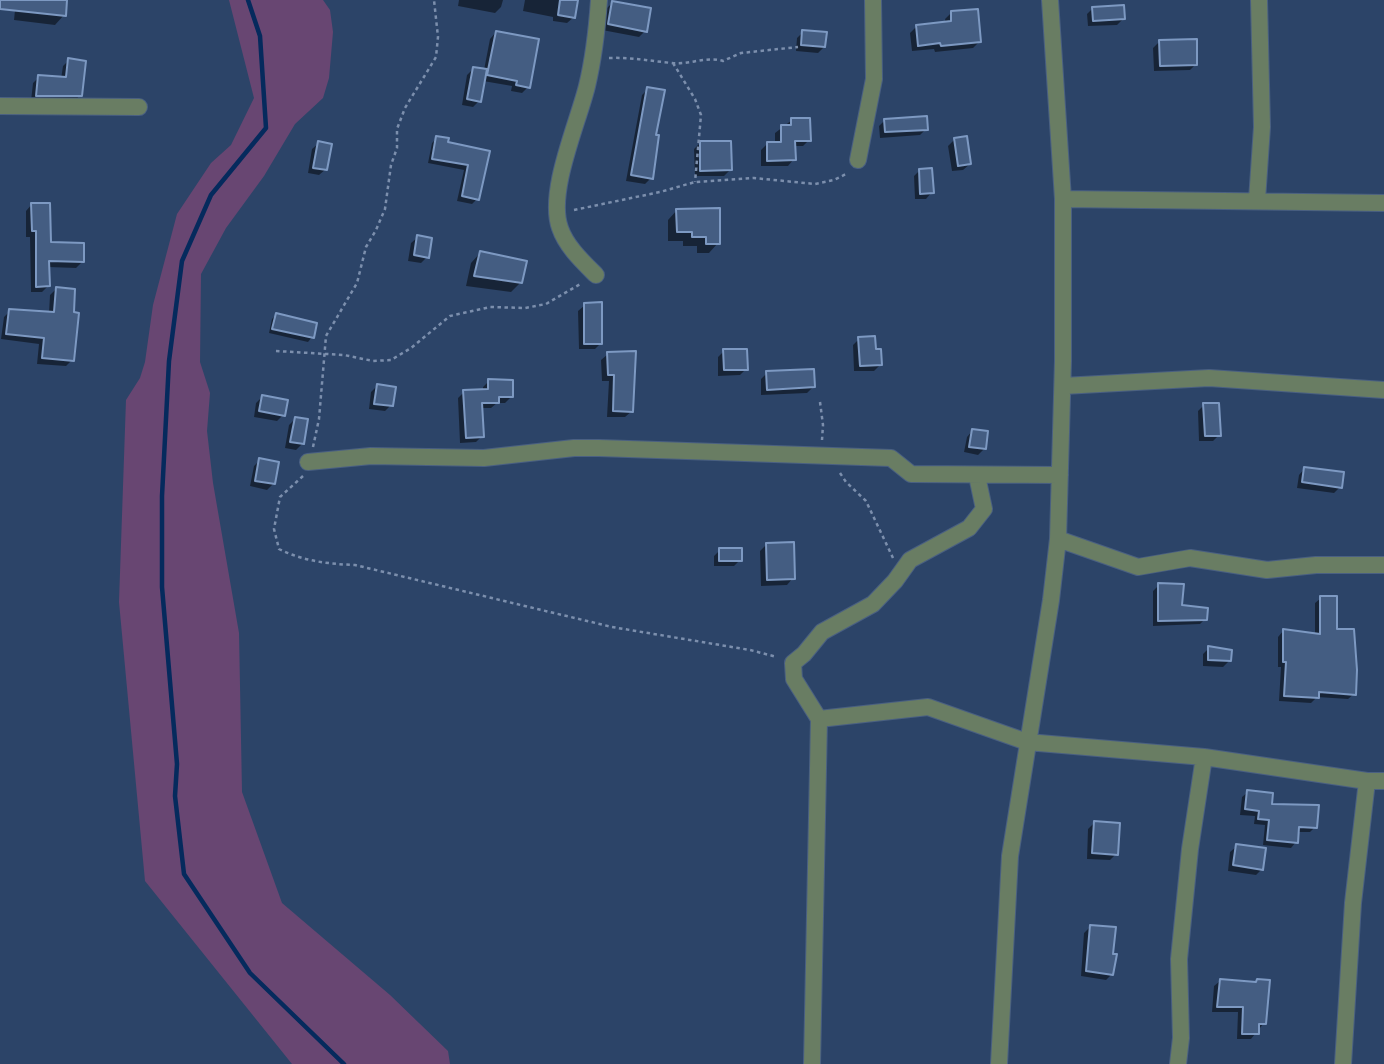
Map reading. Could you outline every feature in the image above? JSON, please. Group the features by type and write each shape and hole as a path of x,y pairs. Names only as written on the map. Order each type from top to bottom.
{"street":[{"path":"596,275 564,237 557,214 561,176 587,86 599,0"},
{"path":"858,160 874,79 873,0"},
{"path":"999,1064 1010,856 1051,600 1058,538 1063,386 1063,200 1050,0"},
{"path":"1257,201 1262,127 1259,0"},
{"path":"0,106 139,107"},
{"path":"1063,200 1384,203"},
{"path":"1063,386 1209,378 1384,390"},
{"path":"308,462 371,456 484,458 574,448 829,454 891,458 911,474 1060,475"},
{"path":"812,1064 819,719 794,679 793,663 822,632 873,604 910,560 969,528 984,509 977,476"},
{"path":"1058,538 1138,567 1190,558 1267,570 1316,565 1384,565"},
{"path":"819,719 928,707 1027,742 1204,757 1376,781 1353,903 1343,1064"},
{"path":"1178,1064 1181,1038 1179,959 1204,757"}],"path":[{"path":"434,0 438,37 436,57 405,108 397,129 397,148 391,165 385,209 366,247 357,283 326,336 320,419 307,472 280,497 274,529 279,549 295,557 328,564 355,565 612,627 771,654 793,663"},
{"path":"592,58 634,57 673,64 715,59 723,61 741,53 799,47"},
{"path":"673,64 695,99 701,115 695,182"},
{"path":"557,214 695,182 754,178 815,184 851,172 858,160"},
{"path":"276,351 391,360 411,348 450,316 490,307 524,308 546,304 596,275"},
{"path":"820,402 822,443 846,482 866,501 894,561 895,581"}],"shaded area":[{"path":"229,0 323,0 330,10 333,32 329,78 323,98 295,124 264,176 226,228 201,274 200,362 210,393 207,431 213,483 239,633 242,792 282,903 390,995 448,1051 450,1064 292,1064 145,881 119,602 126,400 140,378 145,362 153,305 177,214 211,163 231,145 254,98"}],"building":[{"path":"0,0 67,0 66,16 0,9"},
{"path":"560,0 578,0 575,18 558,15"},
{"path":"612,1 651,8 647,32 608,24"},
{"path":"1124,5 1125,19 1093,21 1092,7"},
{"path":"978,9 981,42 918,46 916,25 951,21 951,11"},
{"path":"802,30 827,32 825,47 801,45"},
{"path":"496,31 539,39 530,88 516,85 517,81 487,75"},
{"path":"1197,39 1197,65 1160,66 1159,40"},
{"path":"68,58 86,61 82,96 36,96 38,75 66,77"},
{"path":"473,67 487,69 481,102 467,99"},
{"path":"647,87 665,90 656,135 659,135 653,179 631,175"},
{"path":"927,116 928,130 885,132 884,119"},
{"path":"791,118 810,118 811,141 795,141 796,160 767,161 767,142 781,142 781,125 791,125"},
{"path":"436,136 449,138 448,142 490,151 479,200 462,196 468,165 432,159"},
{"path":"967,136 971,164 958,166 954,138"},
{"path":"318,141 332,144 327,170 313,168"},
{"path":"700,141 731,141 732,170 700,171"},
{"path":"932,168 934,193 920,194 919,169"},
{"path":"31,203 50,203 51,242 84,243 84,262 49,261 50,286 36,287 36,231 32,231"},
{"path":"720,208 720,244 706,244 706,237 692,237 692,232 677,232 676,209"},
{"path":"417,235 432,238 429,258 414,255"},
{"path":"480,251 527,261 522,283 474,276"},
{"path":"56,287 75,289 74,312 79,313 74,361 42,358 44,338 6,334 9,309 54,312"},
{"path":"602,302 602,344 584,344 584,303"},
{"path":"276,313 317,323 314,338 272,329"},
{"path":"875,336 876,349 881,349 882,365 860,366 858,337"},
{"path":"723,349 747,349 748,370 724,370"},
{"path":"636,351 633,412 613,411 614,375 608,375 607,352"},
{"path":"814,369 815,387 767,390 766,371"},
{"path":"488,379 513,380 513,397 499,397 499,403 482,403 484,437 466,438 463,390 488,389"},
{"path":"377,384 396,387 393,406 374,404"},
{"path":"262,395 288,400 285,416 259,411"},
{"path":"1203,403 1219,403 1221,436 1205,436"},
{"path":"295,417 308,419 304,444 290,442"},
{"path":"972,429 988,431 986,449 969,447"},
{"path":"259,458 279,462 275,484 255,481"},
{"path":"1304,467 1344,472 1342,488 1302,482"},
{"path":"794,542 795,579 767,580 766,543"},
{"path":"719,548 742,548 742,561 719,561"},
{"path":"1158,583 1184,584 1182,605 1208,608 1207,620 1158,621"},
{"path":"1320,596 1337,596 1337,629 1354,629 1356,695 1319,692 1319,698 1284,696 1286,662 1283,662 1283,629 1320,634"},
{"path":"1208,646 1232,650 1231,661 1208,660"},
{"path":"1247,790 1273,793 1272,804 1319,805 1317,828 1299,827 1298,843 1267,840 1269,820 1258,819 1259,811 1245,809"},
{"path":"1094,821 1120,823 1118,855 1092,853"},
{"path":"1236,844 1266,848 1263,870 1233,865"},
{"path":"1090,925 1116,927 1113,954 1117,954 1113,975 1086,971"},
{"path":"1220,979 1256,982 1257,979 1270,980 1266,1024 1259,1024 1259,1034 1242,1034 1243,1007 1217,1007"}],"waterway":[{"path":"248,0 260,36 266,128 211,195 182,261 169,361 162,496 162,587 177,764 175,796 184,874 250,973 344,1064"}]}
